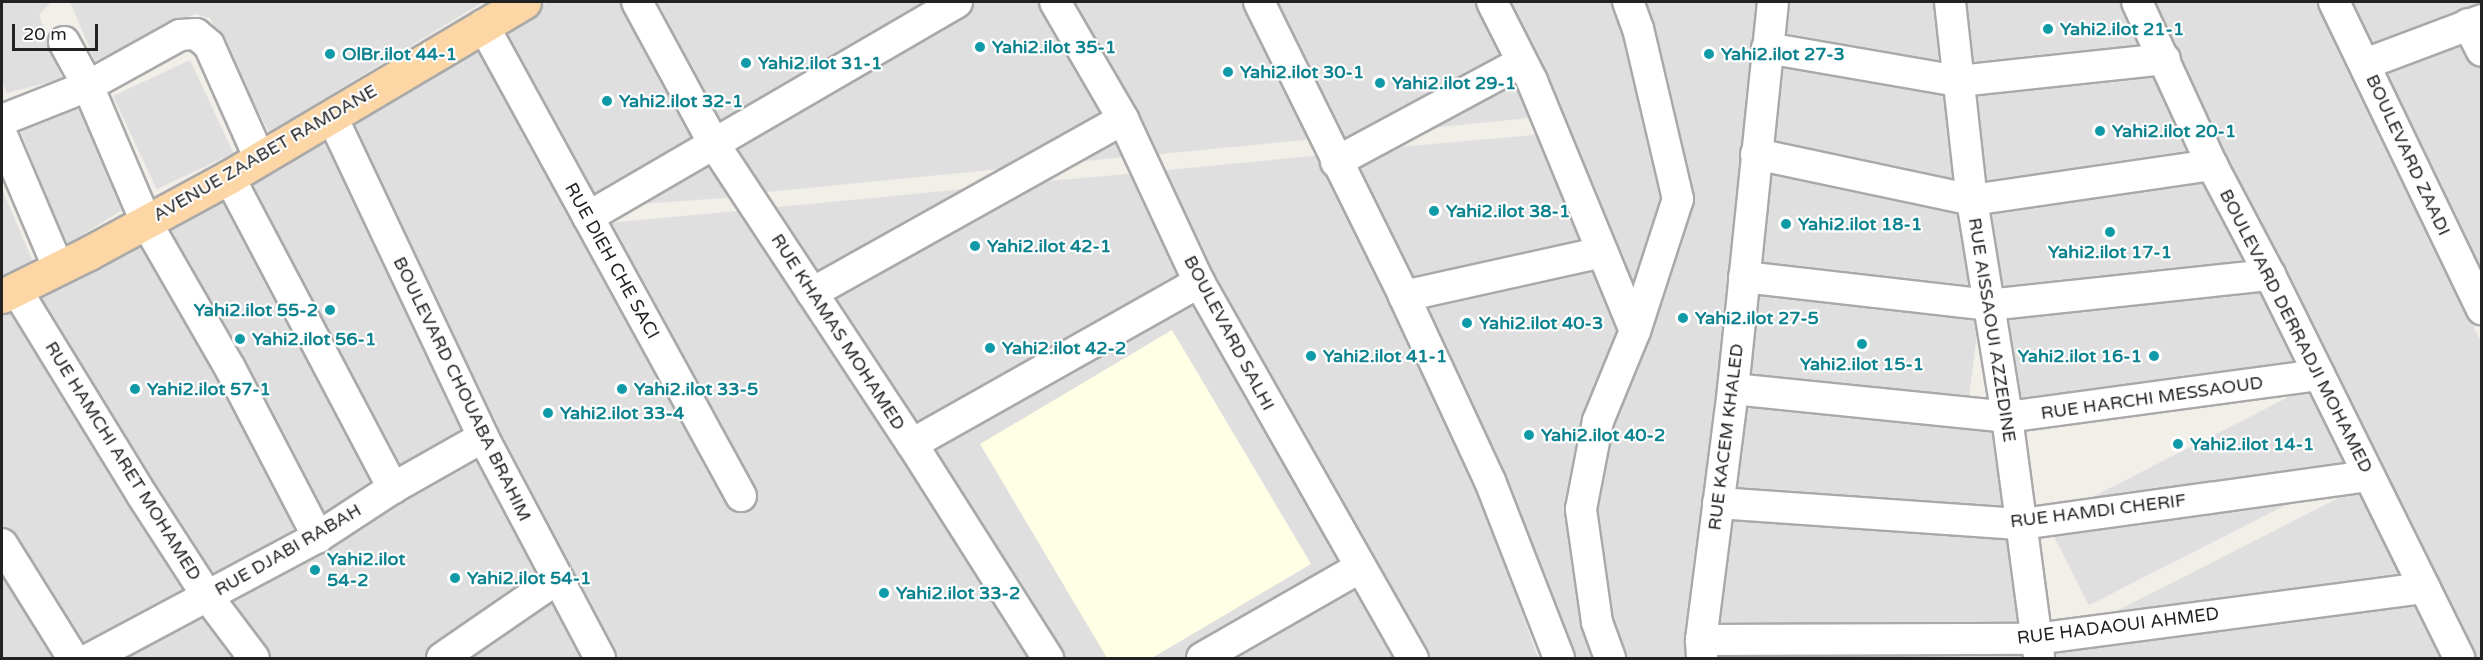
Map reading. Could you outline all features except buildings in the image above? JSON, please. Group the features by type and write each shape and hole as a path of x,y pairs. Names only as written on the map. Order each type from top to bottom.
{"main road":[{"name":"AVENUE ZAABET RAMDANE","path":"9,294 229,177 259,157 332,117 524,2"}],"street":[{"name":"RUE KHAMAS MOHAMED","path":"637,2 714,144 912,444 1048,658"},
{"path":"588,217 957,2"},
{"name":"BOULEVARD SALHI","path":"1056,2 1123,118 1199,282 1359,568 1413,658"},
{"path":"1259,2 1404,296 1490,481 1559,658"},
{"path":"1492,2 1522,62 1635,331"},
{"path":"1610,658 1597,622 1581,509 1598,421 1635,331 1678,199 1638,29 1628,2"},
{"name":"RUE KACEM KHALED","path":"1702,649 1733,389 1773,2"},
{"name":"RUE AISSAOUI AZZEDINE","path":"1950,2 1972,200 2007,417 2038,649"},
{"name":"BOULEVARD DERRADJI MOHAMED","path":"2138,2 2212,165 2270,275 2459,658"},
{"name":"BOULEVARD ZAADI","path":"2334,2 2481,309"},
{"path":"2365,64 2475,22 2481,51"},
{"name":"RUE DIEH CHE SACI","path":"483,25 741,496"},
{"path":"2,120 88,86 180,35 196,34 209,45 259,157"},
{"path":"64,42 88,86 147,222 230,368 318,537"},
{"path":"1767,48 1959,81 2164,59"},
{"path":"1336,162 1522,62"},
{"name":"BOULEVARD CHOUABA BRAHIM","path":"332,117 483,437 600,658"},
{"path":"812,293 1123,118"},
{"path":"2,135 59,269"},
{"path":"1756,154 1972,200 2212,165"},
{"path":"229,177 393,488"},
{"path":"1404,296 1602,252"},
{"path":"1744,277 1988,305 2270,275"},
{"path":"912,444 1199,282"},
{"name":"RUE HAMCHI ARET MOHAMED","path":"9,294 208,597 254,658"},
{"name":"RUE HARCHI MESSAOUD","path":"1733,389 2007,417 2319,375"},
{"name":"RUE DJABI RABAH","path":"91,658 318,537 393,488 483,437"},
{"name":"RUE HAMDI CHERIF","path":"1718,503 2022,524 2369,476"},
{"path":"2,544 73,658"},
{"path":"1202,658 1359,568"},
{"path":"442,658 557,579"},
{"name":"RUE HADAOUI AHMED","path":"1702,649 2038,649 2425,588"}],"shaded area":[{"path":"2,2 51,2 39,15 62,79 7,93 2,81"},
{"path":"70,2 483,2 269,132 210,18 195,14 95,61"},
{"name":"Yahi2.ilot 32-1","path":"549,2 627,2 702,141 591,205 496,33"},
{"name":"Yahi2.ilot 31-1","path":"646,2 941,2 718,133"},
{"name":"Yahi2.ilot 35-1","path":"974,2 1045,2 1112,115 1020,167 757,193 726,147"},
{"name":"Yahi2.ilot 30-1","path":"1065,2 1249,2 1315,139 1150,155"},
{"name":"Yahi2.ilot 29-1","path":"1268,2 1483,2 1511,59 1371,134 1333,138"},
{"path":"1502,2 1619,2 1669,198 1634,307"},
{"path":"1637,2 1765,2 1694,658 1613,658 1590,508 1605,425 1686,200"},
{"path":"1782,2 1941,2 1949,71 1777,41"},
{"name":"Yahi2.ilot 21-1","path":"1958,2 2128,2 2152,52 1966,71"},
{"path":"2146,2 2318,2 2481,342 2481,658 2464,658"},
{"path":"2349,2 2481,2 2481,11 2373,51"},
{"path":"2464,35 2481,69 2481,277 2381,66"},
{"path":"482,42 597,224 747,210 1039,658 615,658 494,427 348,123"},
{"path":"1774,58 1950,88 1962,189 1765,148"},
{"path":"190,60 234,153 156,189 113,96"},
{"path":"2159,68 2200,158 1979,190 1968,89"},
{"path":"1519,74 1537,117 1413,130"},
{"path":"80,108 122,210 66,245 18,125"},
{"path":"1119,131 1132,156 1060,164"},
{"name":"Yahi2.ilot 38-1","path":"1545,134 1590,247 1405,286 1351,163 1376,149"},
{"path":"325,135 467,435 396,478 243,184"},
{"name":"Yahi2.ilot 41-1","path":"1323,155 1448,416 1485,508 1538,658 1424,658 1208,281 1157,171"},
{"path":"712,156 739,197 626,205"},
{"path":"1764,164 1964,206 1978,295 1753,270"},
{"path":"1139,173 1188,280 915,433 825,297 1025,183"},
{"name":"Yahi2.ilot 17-1","path":"2207,175 2257,268 1995,296 1981,208"},
{"path":"983,187 815,283 767,208 894,196"},
{"path":"2,189 34,264 2,282"},
{"path":"228,193 383,485 316,521 161,229"},
{"path":"145,238 307,533 211,586 32,298"},
{"path":"1594,263 1626,332 1590,420 1596,658 1556,658 1412,301"},
{"path":"2265,285 2306,368 2014,408 1997,313"},
{"name":"Yahi2.ilot 15-1","path":"1752,287 1979,315 1968,410 1740,382"},
{"path":"1195,294 1347,565 1185,658 1058,658 923,447"},
{"path":"16,305 195,594 81,655 2,527 2,311"},
{"path":"1172,330 1311,564 1152,658 1107,658 980,444"},
{"path":"2314,384 2357,469 2089,605 2046,521"},
{"path":"1740,399 1999,425 2012,514 1727,495"},
{"path":"475,451 542,580 428,658 264,658 220,600"},
{"path":"2364,485 2413,581 2262,658 2076,658 2066,637"},
{"path":"1725,513 2014,531 2027,630 1711,632"},
{"path":"2,560 63,658 2,658"},
{"path":"1355,579 1402,658 1218,658"},
{"path":"549,594 584,658 457,658"},
{"path":"2419,597 2449,658 2048,658 2046,646"},
{"path":"206,608 244,658 111,658"},
{"path":"2029,647 2031,658 1710,658 1709,649"}],"place":[{"name":"Yahi2.ilot 21-1","path":"2048,29"},
{"name":"Yahi2.ilot 35-1","path":"980,47"},
{"name":"OlBr.ilot 44-1","path":"330,54"},
{"name":"Yahi2.ilot 27-3","path":"1709,54"},
{"name":"Yahi2.ilot 31-1","path":"746,63"},
{"name":"Yahi2.ilot 30-1","path":"1228,72"},
{"name":"Yahi2.ilot 29-1","path":"1380,83"},
{"name":"Yahi2.ilot 32-1","path":"607,101"},
{"name":"Yahi2.ilot 20-1","path":"2100,131"},
{"name":"Yahi2.ilot 38-1","path":"1434,211"},
{"name":"Yahi2.ilot 18-1","path":"1786,224"},
{"name":"Yahi2.ilot 17-1","path":"2110,232"},
{"name":"Yahi2.ilot 42-1","path":"975,246"},
{"name":"Yahi2.ilot 55-2","path":"330,310"},
{"name":"Yahi2.ilot 27-5","path":"1683,318"},
{"name":"Yahi2.ilot 40-3","path":"1467,323"},
{"name":"Yahi2.ilot 56-1","path":"240,339"},
{"name":"Yahi2.ilot 15-1","path":"1862,344"},
{"name":"Yahi2.ilot 42-2","path":"990,348"},
{"name":"Yahi2.ilot 41-1","path":"1311,356"},
{"name":"Yahi2.ilot 16-1","path":"2154,356"},
{"name":"Yahi2.ilot 57-1","path":"135,389"},
{"name":"Yahi2.ilot 33-5","path":"622,389"},
{"name":"Yahi2.ilot 33-4","path":"548,413"},
{"name":"Yahi2.ilot 40-2","path":"1529,435"},
{"name":"Yahi2.ilot 14-1","path":"2178,444"},
{"name":"Yahi2.ilot 54-2","path":"315,570"},
{"name":"Yahi2.ilot 54-1","path":"455,578"},
{"name":"Yahi2.ilot 33-2","path":"884,593"}]}
